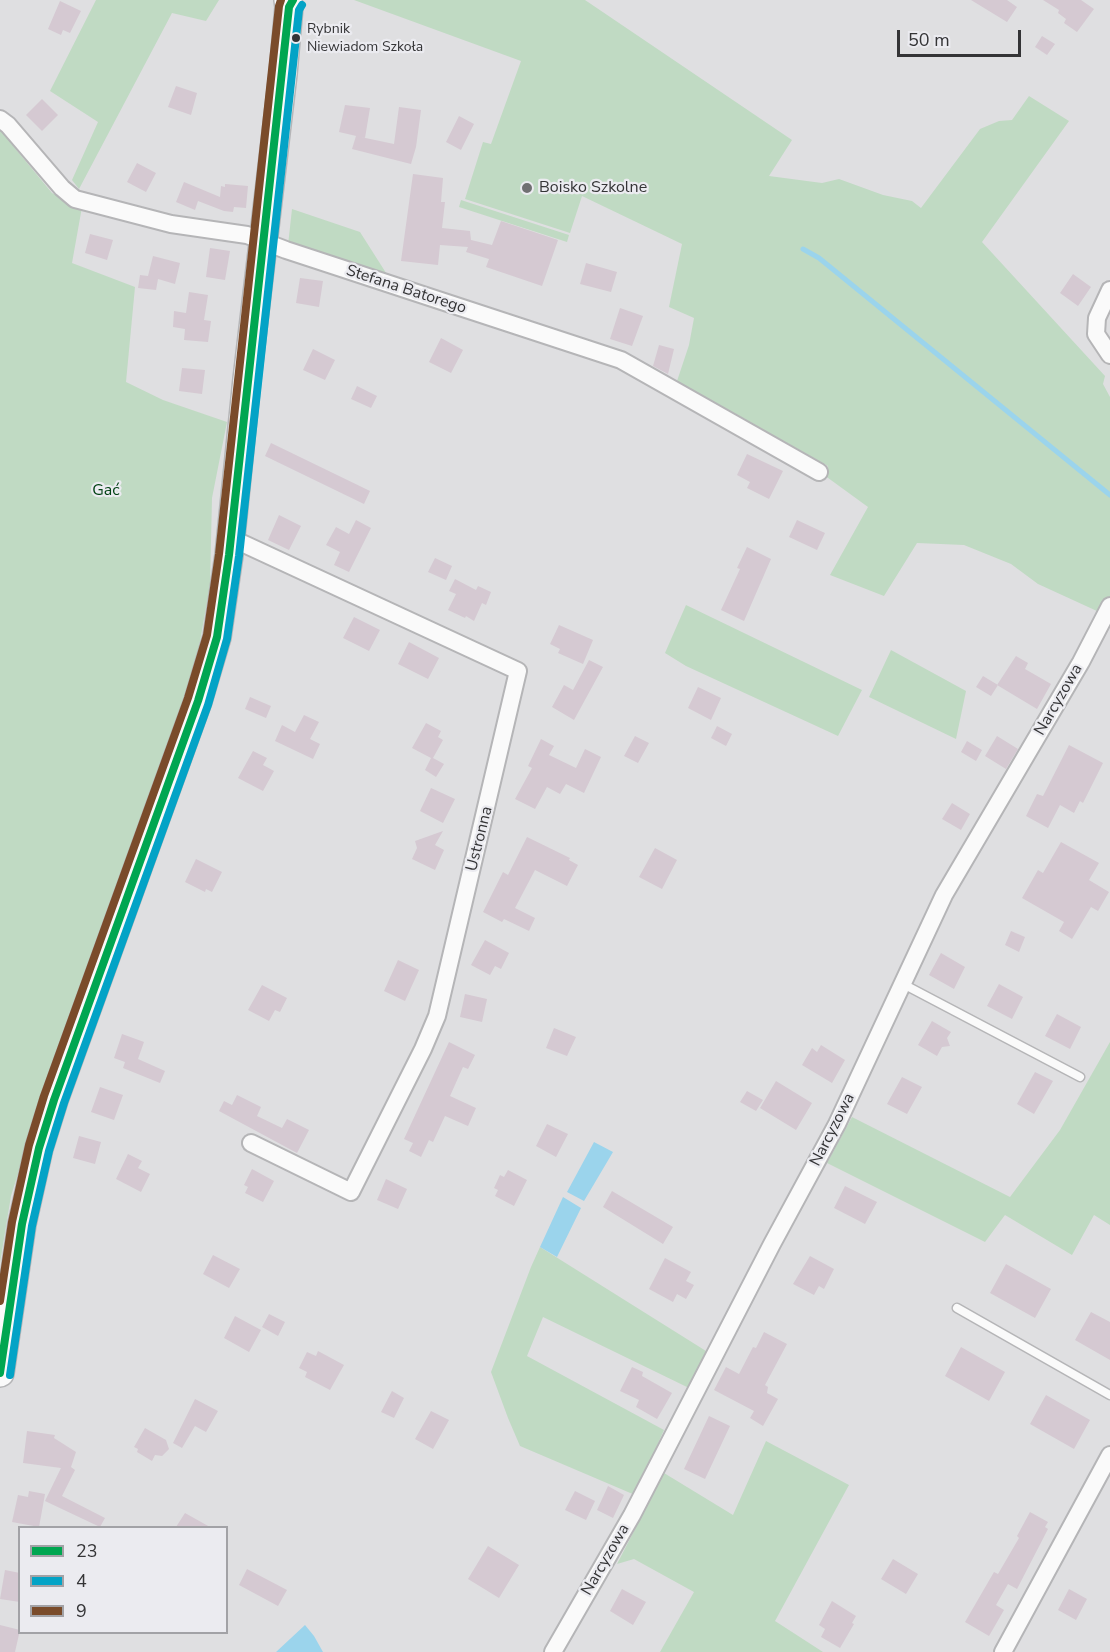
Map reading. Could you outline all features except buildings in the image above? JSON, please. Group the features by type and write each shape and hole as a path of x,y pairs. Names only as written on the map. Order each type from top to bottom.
{"main road":[{"path":"0,1373 23,1215 39,1148 208,671 223,603 290,2"}],"street":[{"name":"Stefana Batorego","path":"0,119 8,125 62,188 75,199 171,224 247,235 621,360 819,472"},
{"path":"1110,290 1097,318 1096,334 1110,355"},
{"name":"Ustronna","path":"231,538 518,671 437,1016 423,1049 351,1192 251,1143"},
{"name":"Narcyzowa","path":"553,1652 633,1515 772,1244 830,1138 944,895 1075,672 1110,606"},
{"path":"1003,1652 1110,1455"}],"lane":[{"path":"903,984 1080,1077"},
{"path":"957,1308 1110,1395"}],"green space":[{"path":"96,0 219,0 206,21 172,13 79,189 72,180 98,122 50,91"},
{"path":"354,0 585,0 792,140 769,176 822,183 839,179 883,195 912,201 921,208 980,129 999,121 1012,120 1029,96 1069,121 982,242 1105,376 1103,384 1110,397 1110,617 1038,584 1011,564 964,545 917,543 884,596 830,575 868,507 824,475 828,466 677,381 689,345 694,318 669,307 682,244 582,196 570,233 465,199 483,142 491,144 521,61"},
{"name":"Gać","path":"0,127 52,193 82,207 72,263 135,287 126,382 163,400 227,422 212,498 210,585 193,681 45,1087 11,1196 0,1263"},
{"path":"461,200 569,235 567,242 459,207"},
{"path":"292,209 360,232 388,276 288,245"},
{"path":"686,605 862,690 838,736 686,666 665,653"},
{"path":"891,650 966,691 956,739 869,697"},
{"path":"1110,1042 1110,1225 1094,1215 1072,1255 1005,1215 985,1242 827,1163 852,1117 1010,1197 1060,1130"},
{"path":"540,1247 706,1351 689,1388 543,1317 527,1356 664,1430 635,1495 520,1446 508,1418 491,1372"},
{"path":"766,1441 849,1485 775,1621 823,1652 660,1652 694,1592 634,1559 617,1564 664,1473 733,1515"}],"water":[{"path":"594,1142 613,1152 584,1201 567,1192"},
{"path":"563,1197 581,1208 557,1257 540,1247"},
{"path":"305,1625 323,1652 276,1652"}],"waterway":[{"path":"803,249 819,258 1110,495"}],"transit line":[{"name":"9","path":"0,1301 12,1222 29,1145 44,1096 188,698 207,635 219,554 281,0"},
{"name":"23","path":"0,1373 22,1224 39,1148 54,1100 198,701 217,637 229,555 289,7 293,0"},
{"name":"4","path":"10,1375 32,1226 49,1151 64,1103 208,705 227,639 239,556 299,10 302,5"}],"place":[{"name":"Rybnik Niewiadom Szkoła","path":"296,38"},
{"name":"Boisko Szkolne","path":"527,188"}]}
